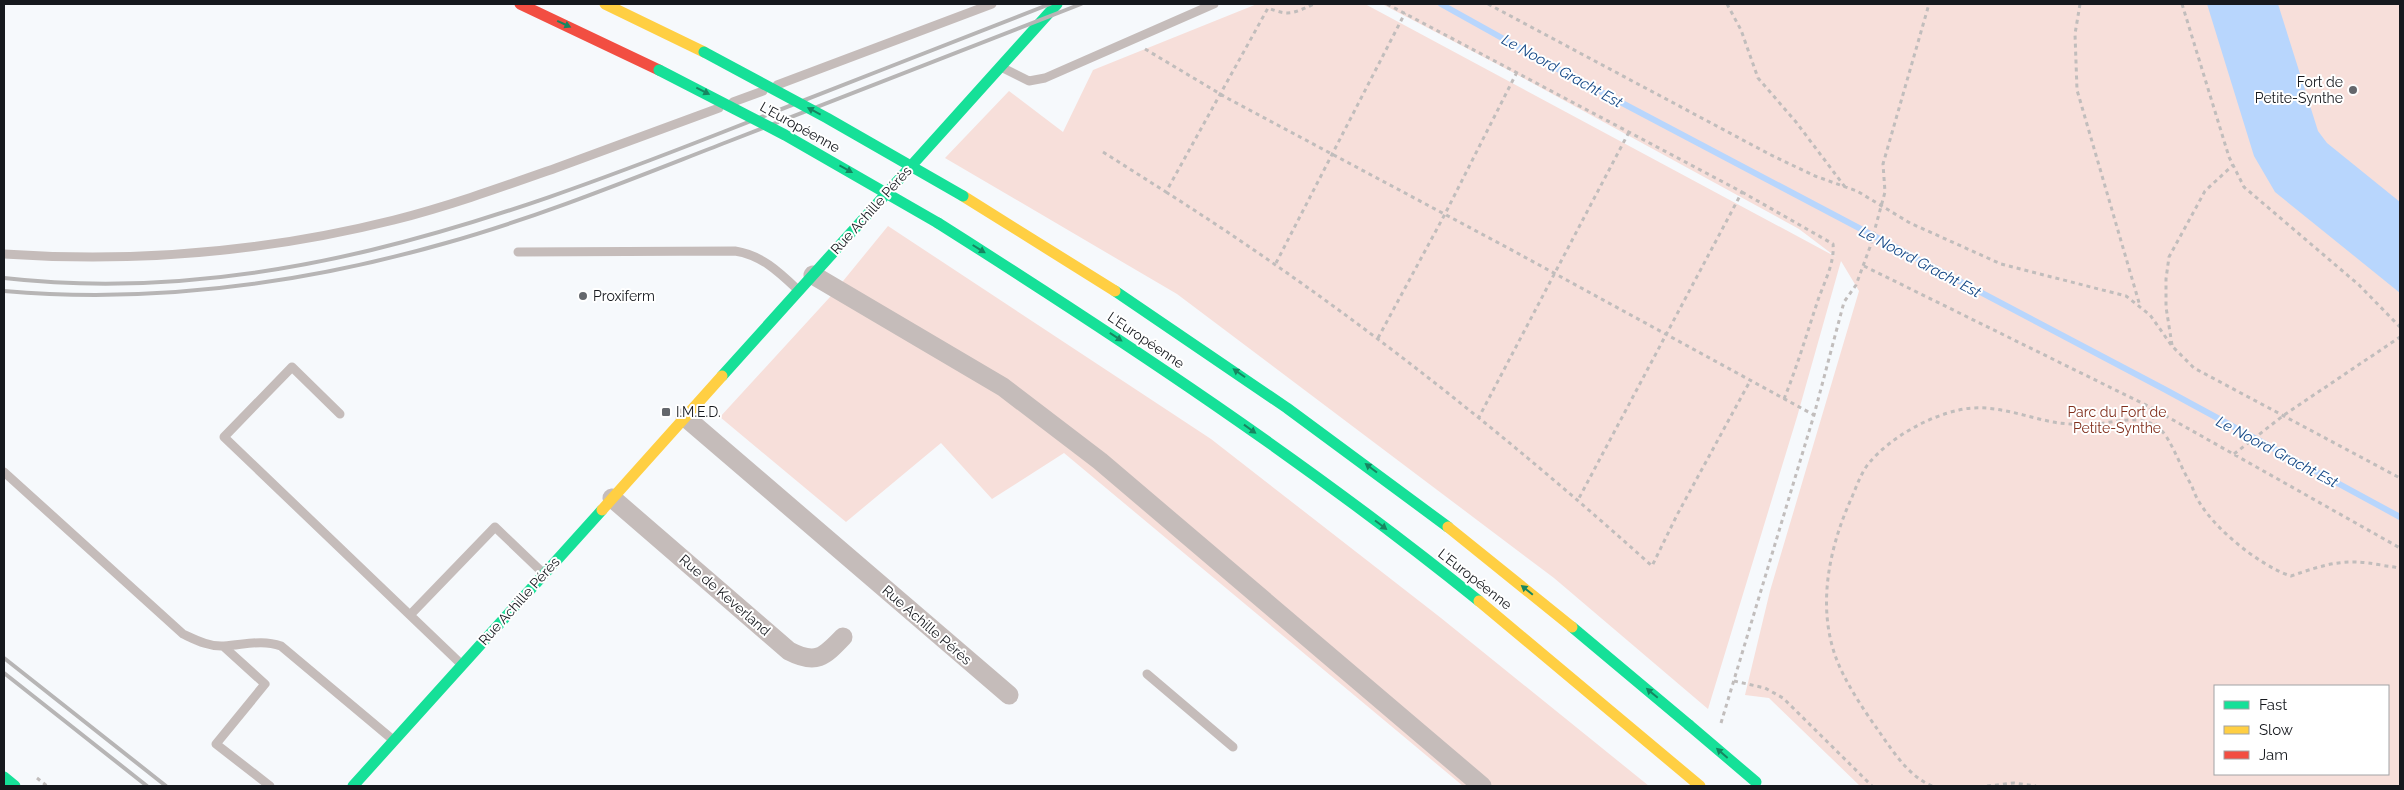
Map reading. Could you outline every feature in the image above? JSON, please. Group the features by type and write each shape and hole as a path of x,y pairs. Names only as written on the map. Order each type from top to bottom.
{"main road":[{"name":"L'Européenne","path":"520,4 659,70 784,135 938,223 1122,341 1319,478 1503,620 1700,786"},
{"name":"L'Européenne","path":"605,4 704,52 827,118 963,196 1140,306 1333,440 1518,583 1758,784"},
{"path":"627,4 704,52"},
{"name":"Rue Achille Pérès","path":"353,786 1057,4"},
{"path":"4,777 15,786"}],"street":[{"path":"813,275 981,372 1039,413 1108,468 1482,786"},
{"name":"Rue Achille Pérès","path":"685,417 1009,695"},
{"name":"Rue de Keverland","path":"612,498 790,651 803,658 817,658 826,654 843,637"}],"lane":[{"path":"4,254 108,258 198,253 306,238 394,220 475,196 561,166 992,4"},
{"path":"1001,66 1022,78 1036,81 1214,4"},
{"path":"518,252 735,251 753,254 768,263 799,290"},
{"path":"340,414 292,367 224,437 462,664"},
{"path":"4,472 174,627 202,643 223,646 266,642 282,646 394,740"},
{"path":"410,615 495,527 544,574"},
{"path":"223,646 265,684 216,744 270,786"},
{"path":"1148,674 1233,747"}],"path":[{"path":"1166,192 1268,8 1281,14 1314,4"},
{"path":"1387,4 1742,192 1833,244 1834,252 1824,286 1784,399"},
{"path":"1488,4 1770,155 1815,176 1866,196 1910,223 2002,264 2126,296 2150,315 2172,346 2194,368 2400,478"},
{"path":"1727,4 1741,30 1758,78 1796,122 1846,188"},
{"path":"1872,786 1783,698 1765,688 1734,681 1814,415 1844,302 1856,285 1870,247 1885,192 1883,164 1929,4"},
{"path":"2080,4 2075,34 2077,90 2140,308"},
{"path":"2182,4 2233,165 2244,187 2359,285 2400,327"},
{"path":"1276,263 1405,13"},
{"path":"1130,40 1220,94 1814,415"},
{"path":"1378,338 1445,214 1517,72"},
{"path":"1478,419 1556,274 1629,132"},
{"path":"1103,152 1276,263 1378,338 1578,500 1652,566 1676,515 1750,381"},
{"path":"2172,346 2166,307 2166,279 2169,257 2205,191 2233,165"},
{"path":"1578,500 1742,192"},
{"path":"1864,266 2150,407 2400,548"},
{"path":"2234,454 2284,415 2400,337"},
{"path":"2150,407 2156,425 2166,437 2192,486 2194,495 2226,532 2260,561 2291,576 2334,562 2371,563 2394,566 2400,570"},
{"path":"1932,786 1911,772 1872,722 1859,702 1835,656 1830,634 1827,588 1833,549 1850,500 1869,464 1882,451 1912,429 1958,410 1995,408 2070,424 2094,425 2138,419 2156,425"},
{"path":"1987,786 2014,783 2036,786"}],"green space":[{"name":"Parc du Fort de Petite-Synthe","path":"1257,4 1365,4 1836,257 1799,229 1516,74 1382,4 2400,4 2400,786 1860,786 1769,698 1745,695 1770,591 1859,291 1841,261 1797,417 1708,709 1554,578 1177,294 945,158 1009,91 1063,132 1093,70"},
{"path":"888,226 1211,439 1441,618 1649,786 1463,786 1064,453 992,499 941,443 846,522 720,417 830,297"}],"water":[{"path":"2207,4 2278,4 2318,131 2327,143 2400,202 2400,293 2275,192 2254,156"}],"waterway":[{"name":"Le Noord Gracht Est","path":"1441,4 1554,67 2164,389 2400,517"}],"railway":[{"path":"4,278 98,284 190,280 282,269 371,250 460,226 636,166 1050,4"},
{"path":"4,291 116,295 227,287 337,270 446,243 588,196 1081,4"},
{"path":"4,658 166,786"},
{"path":"4,673 147,786"}],"traffic: fast":[{"path":"722,376 1057,4"},
{"path":"704,52 827,118 963,196"},
{"path":"659,70 785,135 938,223"},
{"path":"938,223 1077,312 1214,404 1348,500 1479,601"},
{"path":"1115,291 1287,408 1448,527"},
{"path":"353,786 602,510"},
{"path":"1572,627 1689,725"},
{"path":"1689,725 1756,782"},
{"path":"4,777 15,786"}],"traffic: slow":[{"path":"605,4 704,52"},
{"path":"963,196 1115,291"},
{"path":"602,510 722,376"},
{"path":"1448,527 1572,627"},
{"path":"1479,601 1700,786"}],"traffic: jam":[{"path":"520,4 659,70"}],"place":[{"name":"Fort de Petite-Synthe","path":"2353,90"},
{"name":"Proxiferm","path":"583,296"},
{"name":"I.M.E.D.","path":"666,412"}]}
